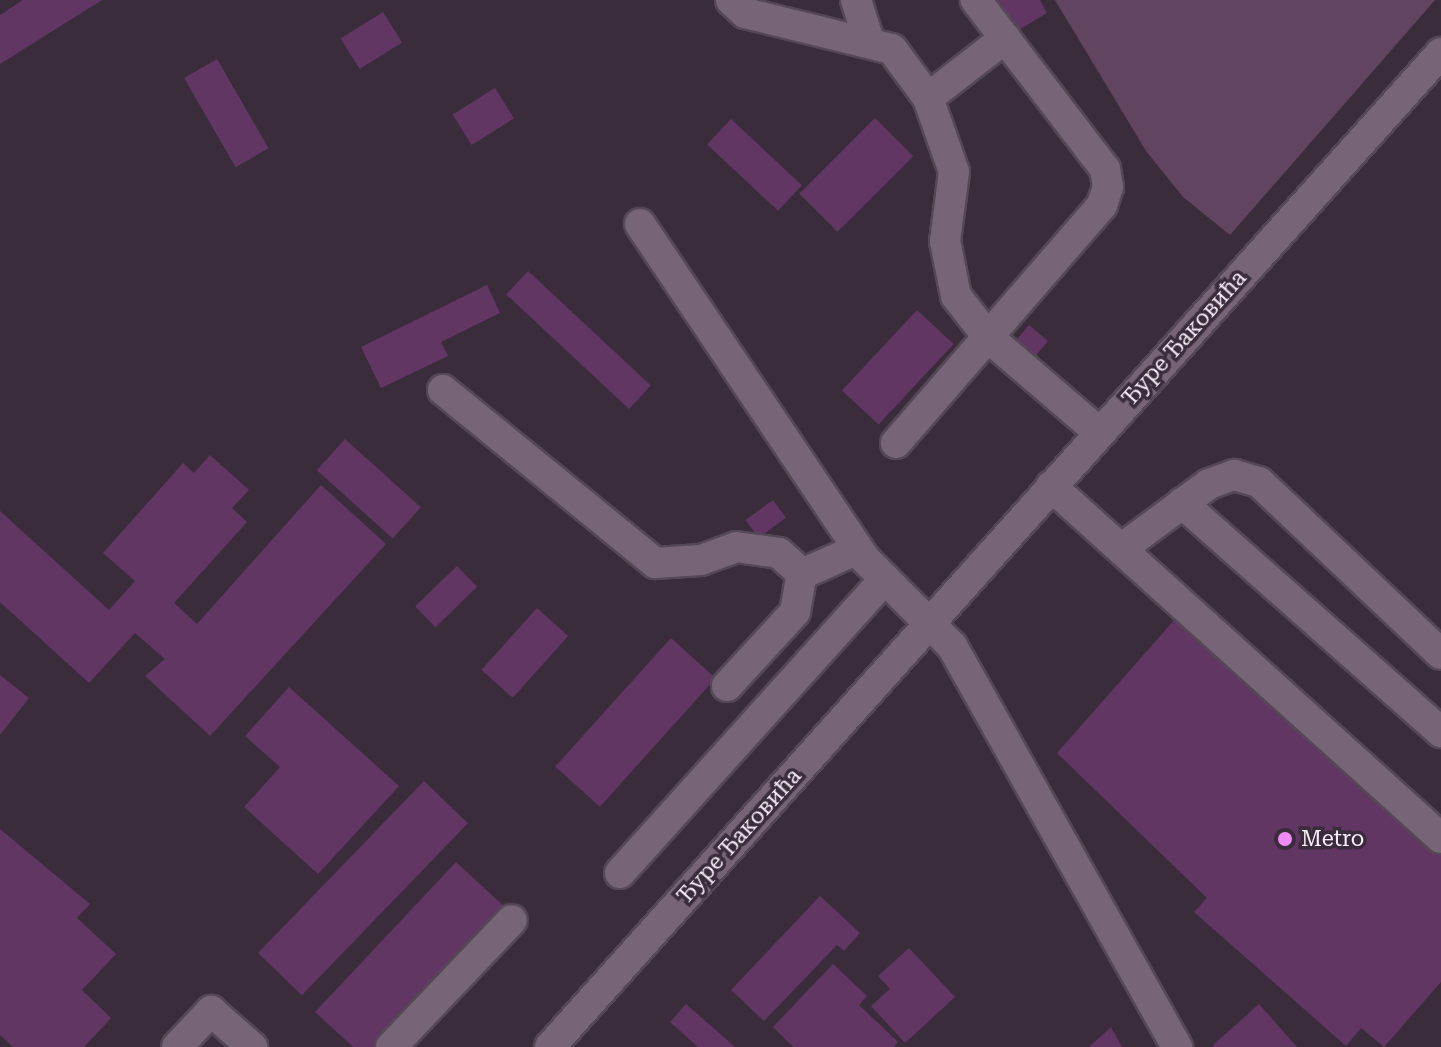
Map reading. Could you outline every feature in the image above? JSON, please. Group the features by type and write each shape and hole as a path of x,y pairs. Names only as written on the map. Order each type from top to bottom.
{"street":[{"path":"731,0 745,13 892,49 928,98 954,172 945,241 956,296 988,337 1052,395 1099,432"},
{"path":"856,0 869,41"},
{"path":"896,443 1102,205 1108,187 1105,169 976,0"},
{"path":"928,98 1005,38"},
{"name":"Ђуре Ђаковића","path":"550,1047 1441,53"},
{"path":"640,224 858,549 952,646 1177,1047"},
{"path":"443,390 655,563 701,560 736,547 779,553 802,574"},
{"path":"1121,549 1182,503 1234,475 1259,482 1441,654"},
{"path":"1051,486 1441,838"},
{"path":"1182,503 1441,732"},
{"path":"802,574 858,549"},
{"path":"727,686 795,612 802,574"},
{"path":"620,873 885,579"},
{"path":"391,1047 512,920"},
{"path":"177,1047 211,1011 252,1047"}],"shaded area":[{"path":"1055,0 1435,0 1230,235 1183,197 1146,151"}],"building":[{"path":"23,0 102,0 0,64 0,15"},
{"path":"998,0 1040,0 1047,13 1017,31"},
{"path":"383,12 402,43 360,69 341,38"},
{"path":"217,59 268,148 236,167 184,78"},
{"path":"495,88 514,119 472,145 453,114"},
{"path":"875,118 913,156 838,232 799,194"},
{"path":"731,119 802,185 778,211 707,145"},
{"path":"528,271 651,386 629,409 506,294"},
{"path":"487,285 500,313 441,342 448,356 381,388 361,347"},
{"path":"917,310 954,344 879,425 842,390"},
{"path":"1029,325 1048,341 1036,356 1017,340"},
{"path":"345,439 421,507 393,538 317,470"},
{"path":"210,455 249,490 232,508 247,522 174,603 197,624 321,485 386,544 210,736 145,676 165,659 135,633 89,683 0,602 0,511 109,610 135,581 103,553 183,463 194,473"},
{"path":"773,500 786,518 758,538 745,520"},
{"path":"457,566 477,587 435,627 415,606"},
{"path":"537,608 568,636 513,698 481,670"},
{"name":"Metro","path":"1176,618 1441,850 1441,982 1384,1047 1361,1028 1346,1046 1194,912 1207,898 1057,753"},
{"path":"671,638 716,678 600,807 555,767"},
{"path":"0,675 29,698 0,735"},
{"path":"289,687 399,786 318,874 244,807 280,767 245,736"},
{"path":"424,781 468,823 302,995 258,953"},
{"path":"0,829 90,904 77,918 116,954 82,990 111,1018 84,1047 13,1047 0,1035"},
{"path":"456,862 508,910 380,1047 353,1047 315,1012"},
{"path":"820,896 860,933 844,951 837,945 764,1021 731,990"},
{"path":"909,948 955,997 905,1043 871,1006 890,989 878,976"},
{"path":"833,964 867,996 859,1005 898,1042 894,1047 793,1047 773,1027"},
{"path":"686,1004 735,1047 698,1047 670,1022"},
{"path":"1259,1004 1297,1047 1214,1047 1213,1045"},
{"path":"1111,1027 1122,1047 1089,1047"}],"place":[{"name":"Metro","path":"1285,839"}]}
